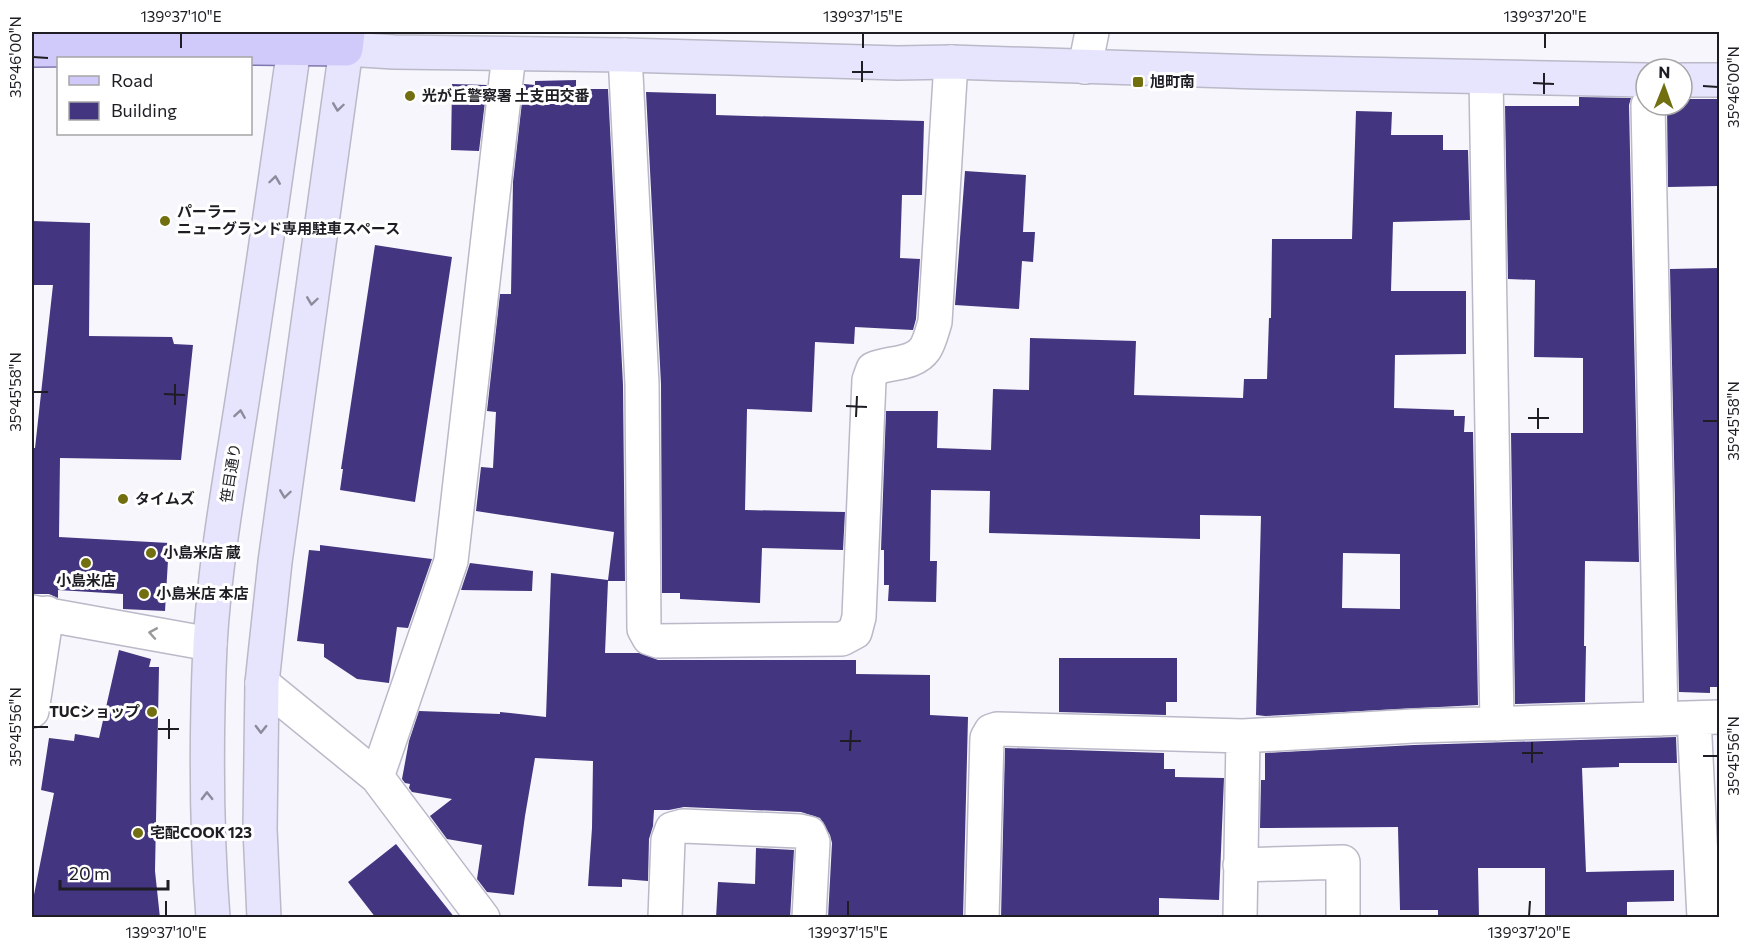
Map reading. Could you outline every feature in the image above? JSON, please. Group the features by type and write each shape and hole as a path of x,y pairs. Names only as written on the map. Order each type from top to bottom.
{"main road":[{"path":"32,50 128,40 347,40 509,54 898,63 951,62 1634,80"},
{"name":"笹目通り","path":"213,918 208,856 207,778 210,644 219,557 295,40"},
{"path":"264,918 260,829 262,683 275,562 347,40"},
{"path":"1694,80 1719,80"}],"street":[{"path":"1085,67 1092,32"},
{"path":"376,777 451,561 509,54"},
{"path":"625,55 642,384 644,629 649,638 658,641 842,639 855,632 860,617 868,380 873,369 919,356 926,347 935,322 951,62"},
{"path":"1486,77 1497,724"},
{"path":"1648,117 1661,719"},
{"path":"32,711 39,613 210,644"},
{"path":"262,683 376,777 483,918"},
{"path":"982,918 987,738 991,731 998,729 1243,736 1413,726 1707,718 1704,918"},
{"path":"1240,918 1243,736"},
{"path":"665,918 668,840 672,829 683,826 809,833 813,842 808,918"},
{"path":"1240,865 1343,862 1343,918"}],"building":[{"path":"576,80 576,89 608,89 623,385 625,581 608,581 605,653 640,653 658,660 856,660 856,674 930,675 930,715 968,717 963,918 828,918 832,843 830,835 820,818 801,812 684,807 654,810 649,839 648,881 622,879 622,887 588,886 593,761 535,758 514,895 487,892 477,879 482,845 447,839 430,816 452,799 412,792 409,788 410,784 405,783 402,779 409,741 419,711 500,714 500,712 546,717 551,573 608,580 614,532 476,511 481,467 493,468 496,412 487,411 500,294 511,294 513,182 524,84 535,85 535,81"},
{"path":"452,84 487,85 479,151 451,150"},
{"path":"646,92 716,94 716,115 924,121 922,195 902,195 900,258 920,259 916,319 913,330 855,327 854,344 815,342 812,412 747,409 745,510 845,512 843,550 762,548 760,603 680,599 680,593 662,593 661,384"},
{"path":"1579,97 1631,98 1629,105 1639,562 1585,561 1585,702 1515,704 1511,433 1583,433 1583,358 1534,357 1535,280 1508,279 1505,106 1579,106"},
{"path":"1694,99 1718,99 1718,186 1668,187 1667,117 1694,117"},
{"path":"1356,111 1392,112 1391,135 1443,135 1443,150 1468,150 1470,220 1393,222 1391,291 1466,291 1466,354 1395,355 1394,408 1454,410 1454,416 1465,416 1464,432 1473,432 1478,705 1256,715 1261,516 1200,515 1200,539 989,533 990,491 931,490 930,561 937,561 936,602 888,601 889,585 884,585 884,550 881,550 886,411 938,411 937,448 991,450 993,389 1029,390 1030,338 1136,341 1134,395 1243,398 1244,379 1267,379 1269,318 1271,318 1272,239 1352,239","holes":["1343,553 1400,554 1400,609 1342,608"]},
{"path":"965,171 1026,175 1023,232 1035,232 1033,262 1022,261 1019,309 955,305"},
{"path":"32,221 90,223 89,336 172,337 174,344 193,345 181,460 60,458 59,537 169,543 165,611 123,609 123,594 58,590 58,598 49,594 32,594 32,448 35,448 53,285 32,285"},
{"path":"375,245 452,257 415,502 340,490 343,469 341,469"},
{"path":"1719,268 1719,687 1710,687 1710,693 1679,692 1670,269"},
{"path":"320,545 432,559 408,628 397,627 389,683 357,679 324,657 324,644 297,641 309,550 320,551"},
{"path":"470,563 533,571 532,591 461,590"},
{"path":"119,650 151,659 149,667 159,667 155,871 160,918 32,918 32,905 54,793 41,790 49,738 74,741 75,734 99,738"},
{"path":"1059,658 1177,658 1177,702 1166,702 1166,715 1059,712"},
{"path":"1676,737 1677,763 1619,763 1619,767 1582,768 1586,872 1674,870 1674,901 1627,902 1627,916 1545,918 1545,868 1478,868 1479,918 1438,918 1438,910 1400,910 1398,827 1260,828 1261,780 1265,780 1265,753 1414,745"},
{"path":"1005,748 1164,753 1164,769 1175,769 1175,777 1224,778 1219,900 1159,898 1159,918 1001,918"},
{"path":"396,844 455,918 376,918 348,882"},
{"path":"756,848 794,850 790,918 716,918 718,882 755,884"}],"place":[{"name":"旭町南","path":"1138,82"},
{"name":"光が丘警察署 土支田交番","path":"410,96"},
{"name":"パーラー ニューグランド専用駐車スペース","path":"165,221"},
{"name":"タイムズ","path":"123,499"},
{"name":"小島米店 蔵","path":"151,553"},
{"name":"小島米店","path":"86,563"},
{"name":"小島米店 本店","path":"144,594"},
{"name":"TUCショップ","path":"152,712"},
{"name":"宅配COOK 123","path":"138,833"}]}
